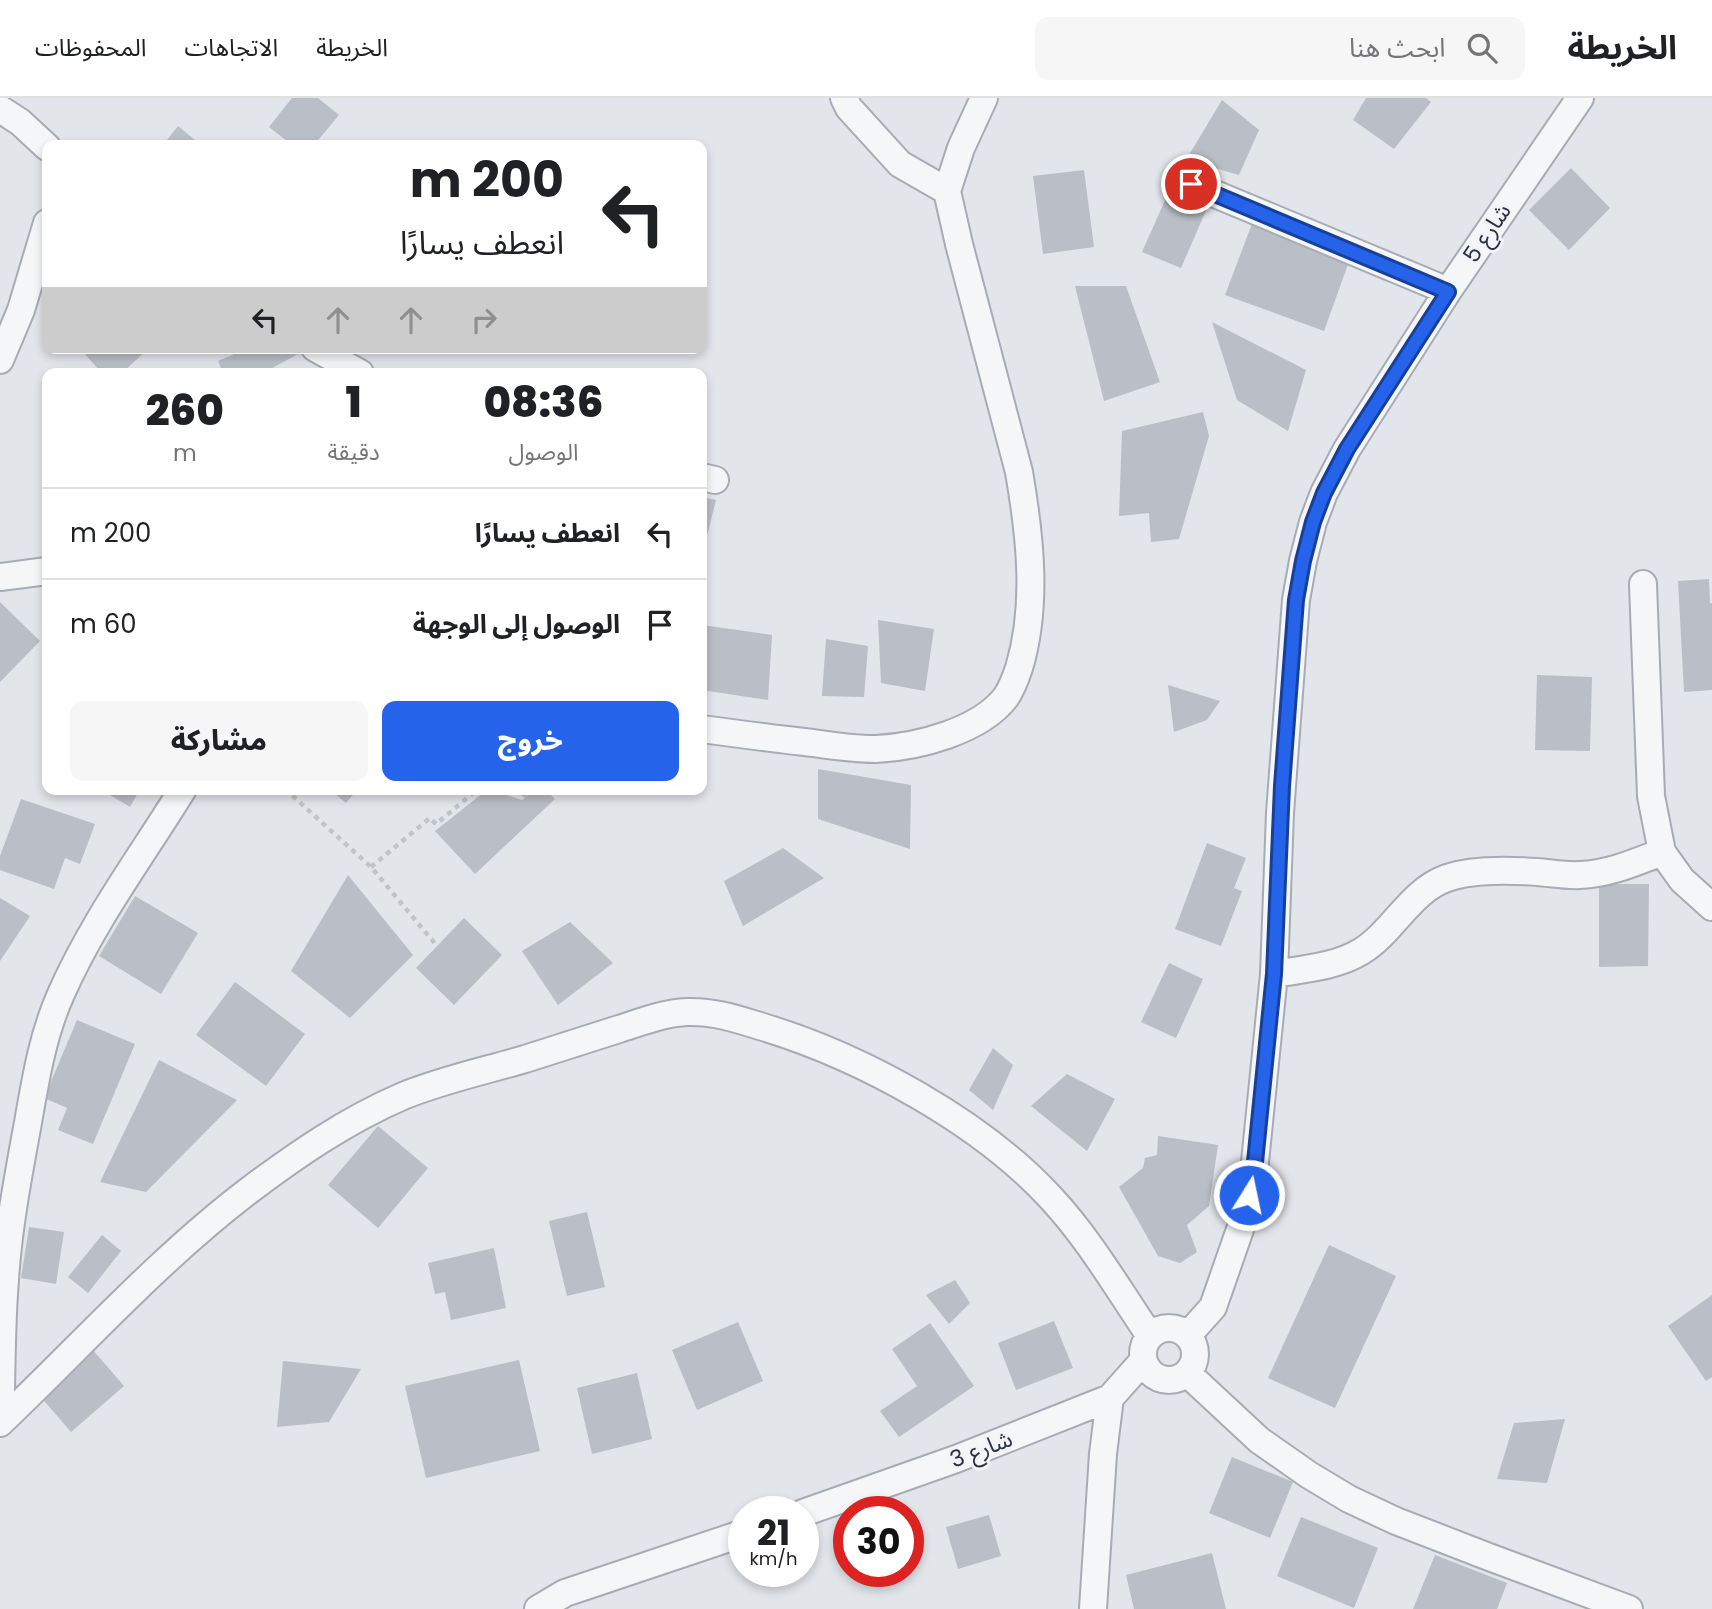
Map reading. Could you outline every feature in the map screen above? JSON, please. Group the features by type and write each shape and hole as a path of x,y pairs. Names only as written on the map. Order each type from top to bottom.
{"street":[{"path":"844,98 849,108 900,164 947,191"},
{"path":"707,730 875,749 908,746 980,720 1007,695 1016,678 1029,616 1030,575 1025,507 1019,472 947,191 961,148 984,98"},
{"name":"شارع 5","path":"1188,1335 1213,1307 1244,1217 1254,1172 1274,974 1282,786 1295,613 1303,561 1313,522 1324,493 1347,449 1448,292 1580,98"},
{"path":"0,109 20,122 42,143"},
{"path":"1191,184 1448,292"},
{"path":"0,360 21,310 42,240"},
{"path":"326,354 351,368"},
{"path":"0,576 42,572"},
{"path":"1643,584 1651,796 1662,852 1682,880 1712,907"},
{"path":"0,1423 5,1279 18,1178 43,1045 60,996 81,951 128,872 179,795"},
{"path":"1274,974 1317,967 1361,951 1389,928 1421,893 1433,884 1460,874 1512,871 1580,875 1606,872 1662,852"},
{"path":"0,1423 140,1286 214,1219 266,1178 339,1127 404,1096 439,1083 656,1017 684,1012 715,1013 791,1035 898,1084 987,1140 1049,1195 1071,1220 1150,1336"},
{"path":"1162,1329 1176,1329 1188,1335 1194,1347 1194,1361 1187,1373 1176,1379 1163,1380 1150,1373 1143,1361 1144,1348 1150,1336 1162,1329"},
{"name":"شارع 3","path":"819,1507 956,1459 1110,1398 1143,1361"},
{"path":"1187,1373 1259,1440 1349,1499 1396,1521 1629,1609"},
{"path":"1093,1609 1103,1454 1110,1398"},
{"path":"538,1609 565,1593 728,1538"}],"path":[{"path":"292,795 371,867 437,946"},
{"path":"371,867 430,818 436,824 471,795"}],"building":[{"path":"292,98 318,98 339,115 318,140 286,140 269,127"},
{"path":"1366,98 1426,98 1431,102 1394,149 1353,120"},
{"path":"1222,100 1259,130 1239,175 1186,160"},
{"path":"178,126 195,140 167,140"},
{"path":"1571,168 1610,208 1569,250 1529,210"},
{"path":"1084,170 1094,247 1043,254 1033,176"},
{"path":"1170,189 1208,206 1181,268 1142,252"},
{"path":"1253,221 1351,256 1324,331 1225,295"},
{"path":"1075,286 1126,286 1160,382 1104,401"},
{"path":"1212,322 1306,370 1288,431 1237,400"},
{"path":"85,354 143,354 127,368 97,368"},
{"path":"235,354 298,354 272,368 221,368 218,361"},
{"path":"1203,412 1209,436 1179,539 1151,542 1149,513 1119,516 1122,431"},
{"path":"707,498 716,500 707,536"},
{"path":"1709,579 1712,603 1712,690 1684,692 1678,581"},
{"path":"0,602 40,641 0,682"},
{"path":"878,620 934,629 925,691 881,683"},
{"path":"707,626 772,635 768,700 707,691"},
{"path":"826,639 868,646 864,697 822,696"},
{"path":"1537,675 1592,677 1590,751 1535,750"},
{"path":"1168,685 1220,701 1207,720 1174,732"},
{"path":"818,769 911,785 910,849 818,819"},
{"path":"110,795 137,795 130,807"},
{"path":"336,795 353,795 346,803"},
{"path":"480,795 507,795 522,800 527,795 551,795 555,799 475,874 435,831"},
{"path":"21,799 95,824 80,864 65,858 54,889 0,870 0,856"},
{"path":"1207,843 1246,858 1234,888 1242,891 1221,946 1175,929"},
{"path":"783,848 824,878 743,926 724,881"},
{"path":"348,875 413,955 350,1018 291,971"},
{"path":"1599,884 1649,884 1648,966 1599,967"},
{"path":"135,896 198,933 161,994 99,956"},
{"path":"0,898 30,916 0,961"},
{"path":"464,918 502,955 454,1005 416,968"},
{"path":"570,922 613,963 558,1005 522,951"},
{"path":"1169,963 1203,979 1176,1038 1141,1022"},
{"path":"235,982 305,1034 266,1086 196,1035"},
{"path":"77,1020 135,1044 93,1144 58,1130 67,1108 44,1098"},
{"path":"993,1048 1013,1065 993,1110 969,1090"},
{"path":"159,1060 237,1100 146,1192 100,1182"},
{"path":"1067,1074 1115,1099 1087,1151 1031,1106"},
{"path":"378,1126 428,1168 378,1228 328,1185"},
{"path":"1158,1136 1218,1145 1209,1206 1187,1225 1197,1252 1180,1263 1158,1256 1119,1187 1143,1168 1145,1158 1157,1155"},
{"path":"587,1212 605,1287 567,1296 549,1221"},
{"path":"29,1227 64,1232 56,1284 21,1278"},
{"path":"102,1235 121,1251 88,1293 68,1277"},
{"path":"1329,1245 1396,1276 1335,1408 1268,1378"},
{"path":"494,1248 506,1308 451,1320 445,1292 435,1294 428,1263"},
{"path":"955,1280 970,1303 949,1324 926,1295"},
{"path":"1712,1295 1712,1377 1706,1381 1668,1326"},
{"path":"1054,1321 1073,1368 1016,1390 998,1343"},
{"path":"738,1322 763,1381 697,1410 672,1350"},
{"path":"930,1323 974,1386 899,1437 880,1411 917,1386 892,1349"},
{"path":"92,1349 124,1386 71,1432 39,1395"},
{"path":"519,1360 540,1451 426,1478 405,1386"},
{"path":"283,1361 361,1369 329,1422 277,1427"},
{"path":"637,1373 652,1439 592,1454 577,1388"},
{"path":"1565,1419 1547,1483 1497,1479 1514,1423"},
{"path":"1232,1457 1293,1482 1270,1538 1209,1513"},
{"path":"989,1515 1001,1556 958,1569 946,1527"},
{"path":"1301,1517 1378,1548 1354,1608 1277,1576"},
{"path":"1212,1553 1226,1609 1134,1609 1126,1575"},
{"path":"1435,1555 1507,1583 1497,1609 1413,1609"}],"route":[{"path":"1191,184 1448,292 1347,449 1324,493 1303,561 1296,600 1280,813 1274,974 1254,1172 1249,1195"}]}
